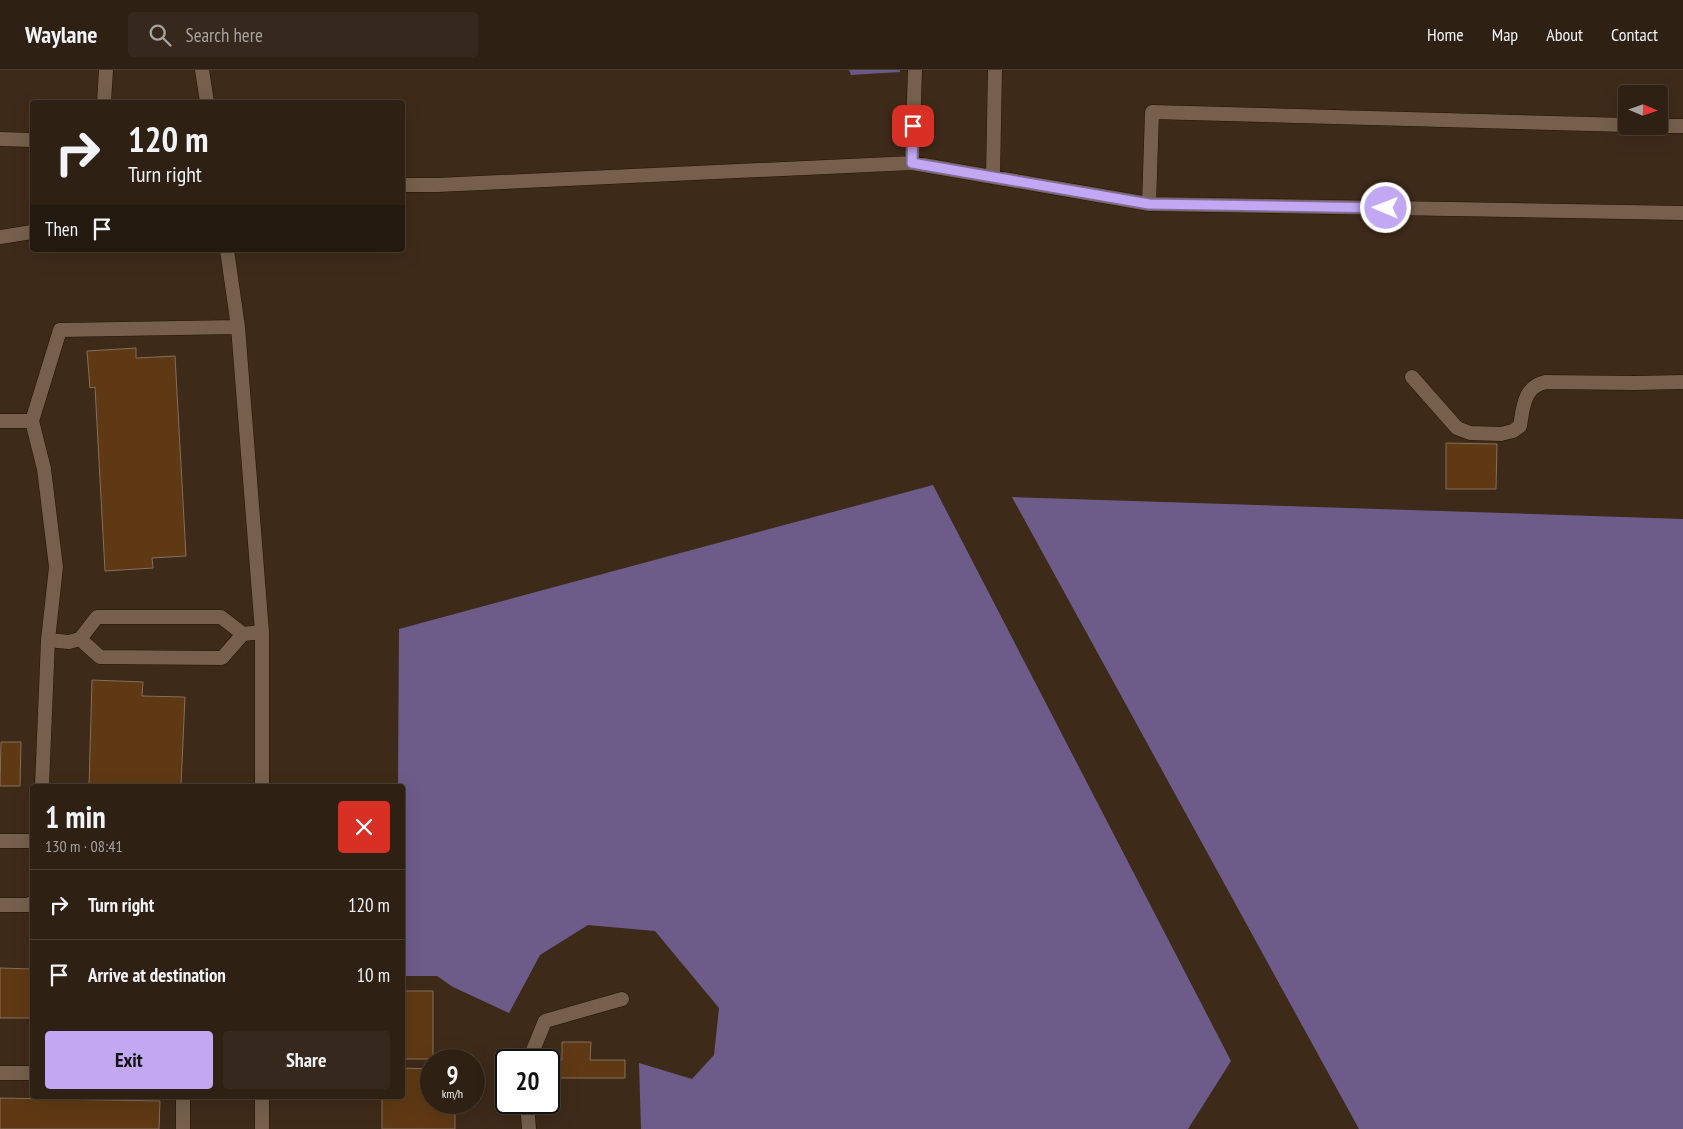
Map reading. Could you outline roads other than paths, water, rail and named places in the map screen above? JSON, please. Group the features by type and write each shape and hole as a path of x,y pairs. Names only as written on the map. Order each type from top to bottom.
{"street":[{"path":"104,100 106,70"},
{"path":"202,70 207,100"},
{"path":"912,163 915,70"},
{"path":"993,177 995,70"},
{"path":"1149,204 1152,112 1618,125"},
{"path":"1668,126 1683,126"},
{"path":"0,139 30,140"},
{"path":"405,185 912,163 1149,204 1683,213"},
{"path":"0,237 30,232"},
{"path":"227,252 238,327 262,632 262,784"},
{"path":"42,784 48,640 56,566 44,469 32,421 60,330 238,327"},
{"path":"1412,377 1457,428 1470,434 1501,434 1513,431 1520,426 1524,404 1530,390 1538,383 1683,382"},
{"path":"0,421 32,421"},
{"path":"48,640 68,642 80,639 97,617 221,617 243,634"},
{"path":"80,639 100,657 222,658 243,634 262,632"},
{"path":"0,841 30,841"},
{"path":"0,905 30,904"},
{"path":"534,1049 545,1021 622,999"},
{"path":"0,1073 30,1073"},
{"path":"183,1099 183,1129"},
{"path":"262,1099 262,1129"},
{"path":"527,1114 529,1129"}]}
